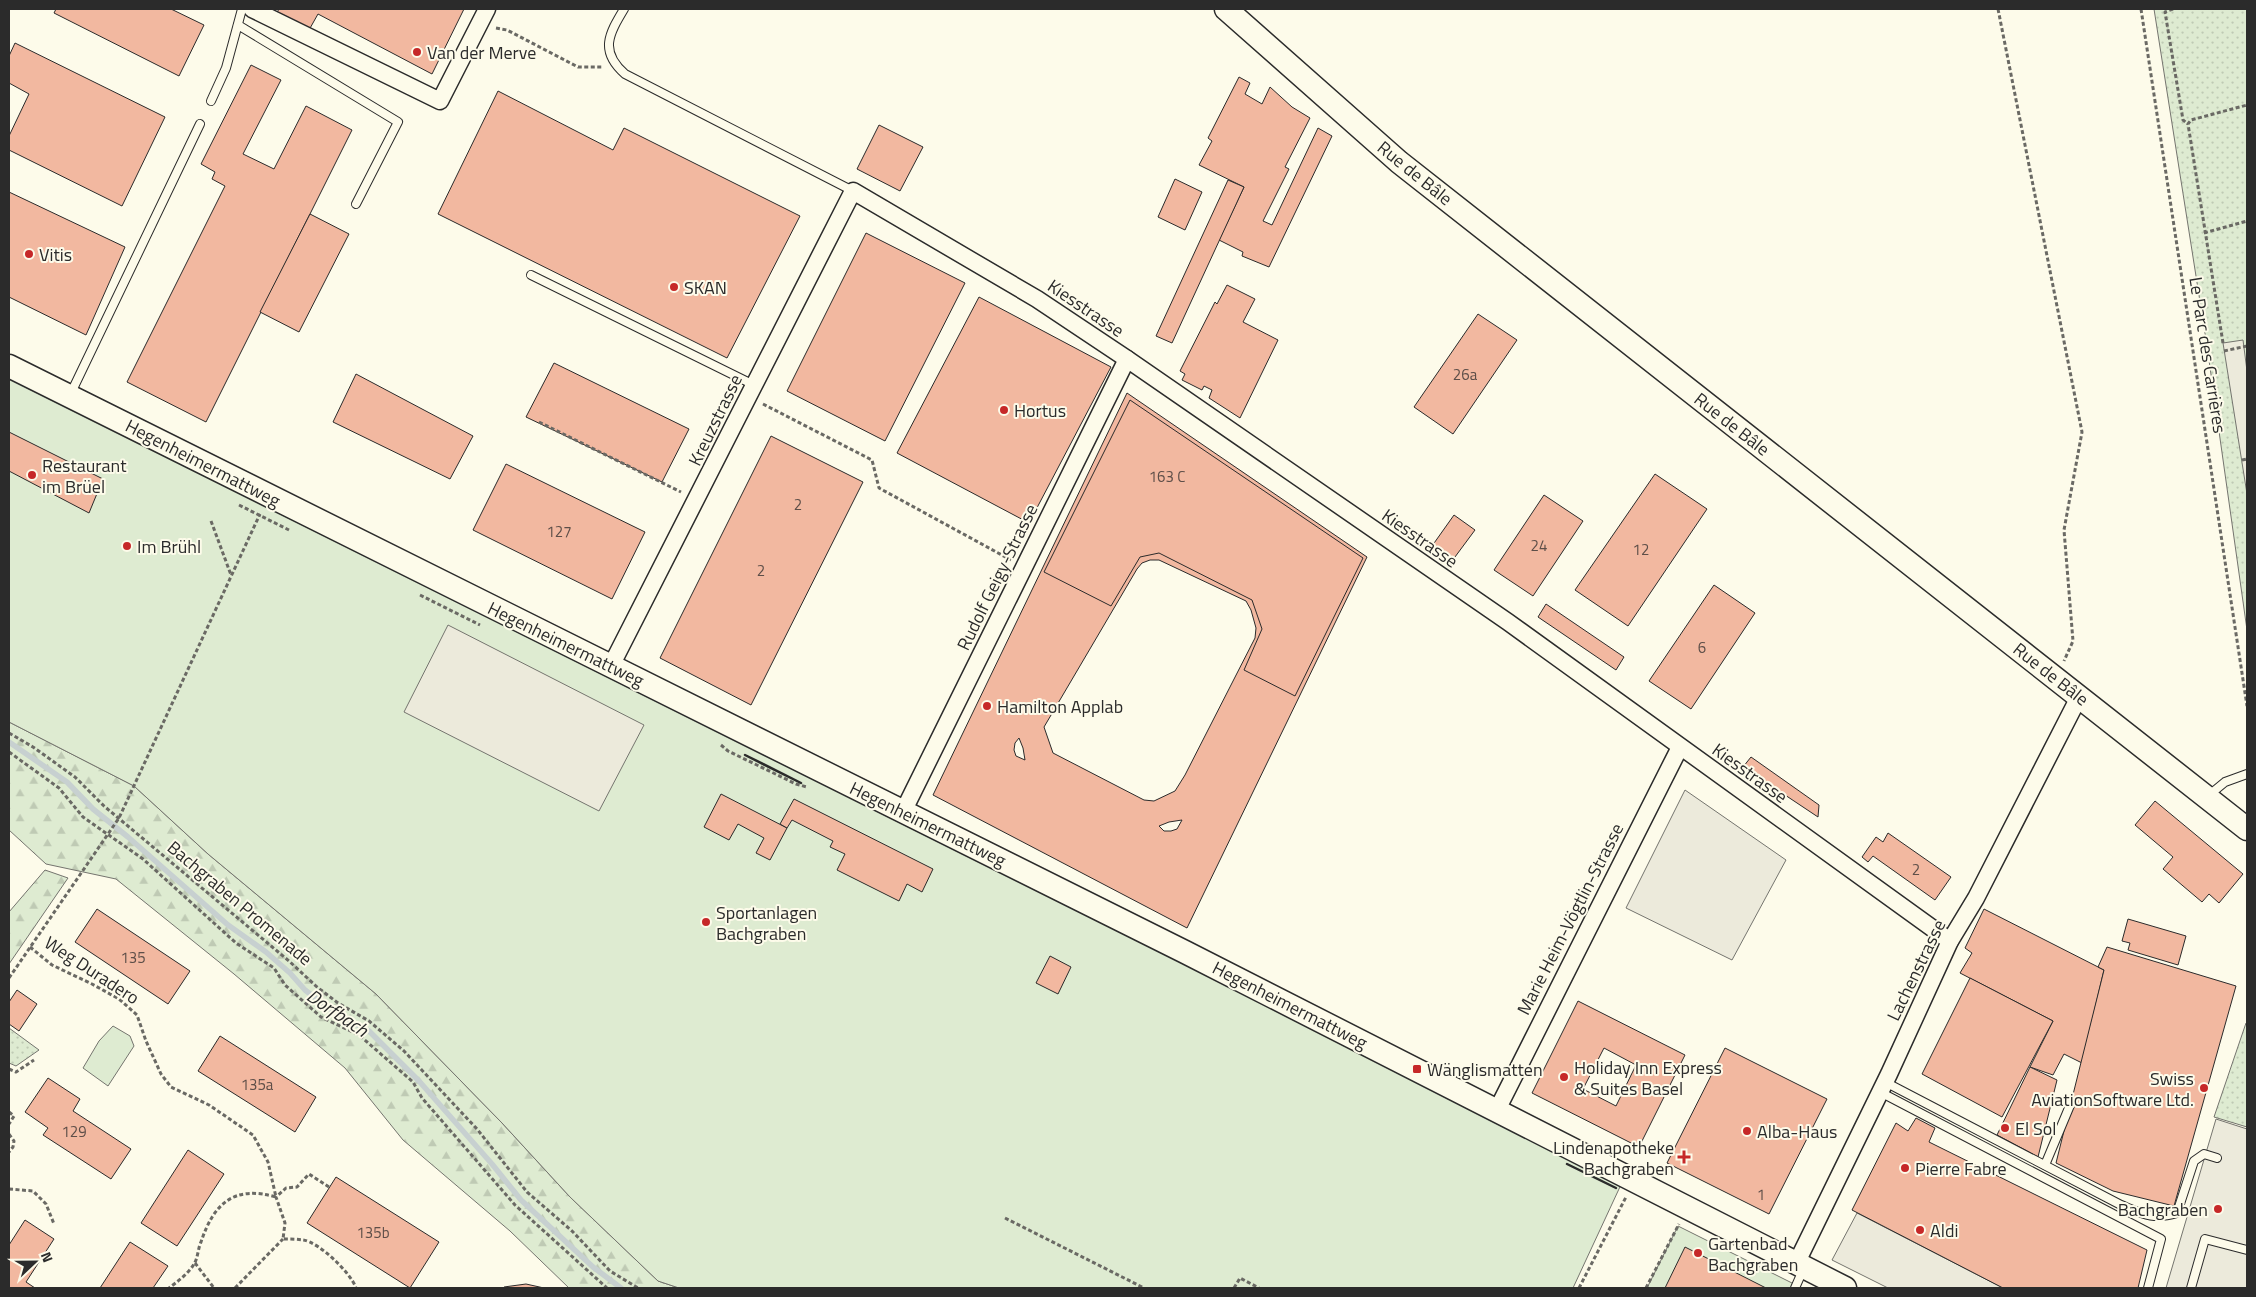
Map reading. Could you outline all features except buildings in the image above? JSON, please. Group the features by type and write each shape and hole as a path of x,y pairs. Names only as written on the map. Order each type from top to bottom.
{"street":[{"path":"252,9 440,101 487,9"},
{"name":"Rue de Bâle","path":"1226,9 1399,162 2247,829"},
{"name":"Kiesstrasse","path":"852,191 1037,299 1127,360 1523,633 1950,941"},
{"name":"Kreuzstrasse","path":"611,666 697,500 852,191"},
{"name":"Rudolf Geigy-Strasse","path":"903,812 1127,360"},
{"name":"Hegenheimermattweg","path":"9,366 1497,1110 1845,1288"},
{"name":"Lachenstrasse","path":"1800,1266 1950,941 1976,898 2079,697"},
{"name":"Marie Heim-Vögtlin-Strasse","path":"1497,1110 1680,747"}],"lane":[{"path":"211,101 226,68 242,9"},
{"path":"624,9 612,29 608,41 616,66 625,74 852,191"},
{"path":"238,25 398,122 356,204"},
{"path":"70,396 200,124"},
{"path":"531,275 751,391"},
{"path":"2207,796 2225,782 2247,774"},
{"path":"1882,1087 2046,1165 2121,1205 2152,1217 2165,1217 2177,1213 2194,1161 2204,1154 2217,1158"},
{"path":"1882,1087 2161,1239 2148,1288"},
{"path":"2046,1165 2071,1103"},
{"path":"2191,1288 2205,1239 2247,1250"},
{"path":"1795,1288 1800,1266"}],"path":[{"path":"1998,9 2082,432 2064,530 2073,641 2056,678"},
{"name":"Le Parc des Carrières","path":"2142,9 2247,706"},
{"path":"2174,9 2165,12 2183,120 2188,124 2223,343"},
{"path":"476,30 493,27 507,30 578,67 616,66"},
{"path":"2188,124 2191,120 2247,105"},
{"path":"2204,233 2247,221"},
{"path":"2224,351 2247,346"},
{"path":"751,391 872,460 879,488 1024,567"},
{"path":"539,422 697,500"},
{"path":"2242,460 2247,459"},
{"path":"9,978 119,818 268,496"},
{"path":"211,521 231,576"},
{"name":"Bachgraben Promenade","path":"9,733 33,746 75,777 119,818 289,961 317,987 338,1003 369,1021 404,1051 477,1129 527,1192 572,1231 610,1271 638,1288"},
{"name":"Bachgraben Promenade","path":"9,752 59,788 83,817 143,859 236,943 274,968 285,985 321,1018 359,1035 413,1082 422,1098 515,1205 589,1274 607,1288"},
{"name":"Weg Duradero","path":"30,946 52,965 112,996 137,1016 161,1074 171,1087 209,1105 253,1135 268,1162 276,1197 285,1223 283,1239"},
{"path":"9,1069 16,1072 34,1060"},
{"path":"9,1112 14,1116 9,1124"},
{"path":"9,1134 14,1141 13,1148 9,1152"},
{"path":"169,1288 195,1264 211,1216 220,1206 241,1193 261,1192 276,1197 286,1188 297,1187 309,1174 329,1187"},
{"path":"1579,1288 1634,1180"},
{"path":"9,1189 33,1191 46,1204 54,1224"},
{"path":"1646,1288 1686,1208"},
{"path":"1005,1218 1144,1288"},
{"path":"235,1288 283,1239 305,1240 334,1259 353,1279 356,1288"},
{"path":"195,1264 214,1288"},
{"path":"1234,1288 1240,1278 1259,1288"}],"green space":[{"path":"2154,9 2247,9 2247,630 2207,346"},
{"name":"Sportanlagen Bachgraben","path":"9,366 1625,1176 1573,1288 679,1288 658,1281 570,1197 502,1123 376,994 208,854 134,786 9,722"},
{"path":"9,722 134,786 208,854 376,994 502,1123 570,1197 658,1281 679,1288 569,1288 510,1231 403,1140 345,1068 234,974 116,879 46,864 9,830"},
{"path":"45,870 68,878 9,964 9,912"},
{"path":"2247,1023 2247,1127 2214,1117"},
{"path":"113,1026 130,1036 134,1046 108,1086 83,1068 99,1041"},
{"path":"9,1028 39,1050 16,1066 9,1063"},
{"name":"Gartenbad Bachgraben","path":"1678,1226 1802,1288 1647,1288"}],"shaded area":[{"path":"2243,340 2247,371 2247,494 2223,343"},
{"path":"448,625 644,725 599,811 404,712"},
{"path":"1685,790 1786,860 1732,960 1626,908"},
{"name":"Bachgraben","path":"2216,1119 2247,1129 2247,1288 2166,1288"},
{"path":"1857,1213 2003,1288 1888,1288 1832,1260"}],"waterway":[{"name":"Dorfbach","path":"9,742 67,782 93,809 128,837 228,925 266,952 290,973 305,990 335,1013 369,1031 419,1081 521,1200 593,1267 621,1288"}],"wall":[{"path":"745,755 801,783"},
{"path":"1567,1164 1616,1188"}],"place":[{"name":"Van der Merve","path":"417,52"},
{"name":"Vitis","path":"29,254"},
{"name":"SKAN","path":"674,287"},
{"name":"Hortus","path":"1004,410"},
{"name":"Restaurant im Brüel","path":"32,475"},
{"name":"Im Brühl","path":"127,546"},
{"name":"Hamilton Applab","path":"987,706"},
{"name":"Sportanlagen Bachgraben","path":"706,922"},
{"name":"Wänglismatten","path":"1417,1069"},
{"name":"Holiday Inn Express & Suites Basel","path":"1564,1077"},
{"name":"Swiss AviationSoftware Ltd.","path":"2204,1088"},
{"name":"El Sol","path":"2005,1128"},
{"name":"Alba-Haus","path":"1747,1131"},
{"name":"Lindenapotheke Bachgraben","path":"1684,1157"},
{"name":"Pierre Fabre","path":"1905,1168"},
{"name":"Bachgraben","path":"2218,1209"},
{"name":"Aldi","path":"1920,1230"},
{"name":"Gartenbad Bachgraben","path":"1698,1253"}]}
